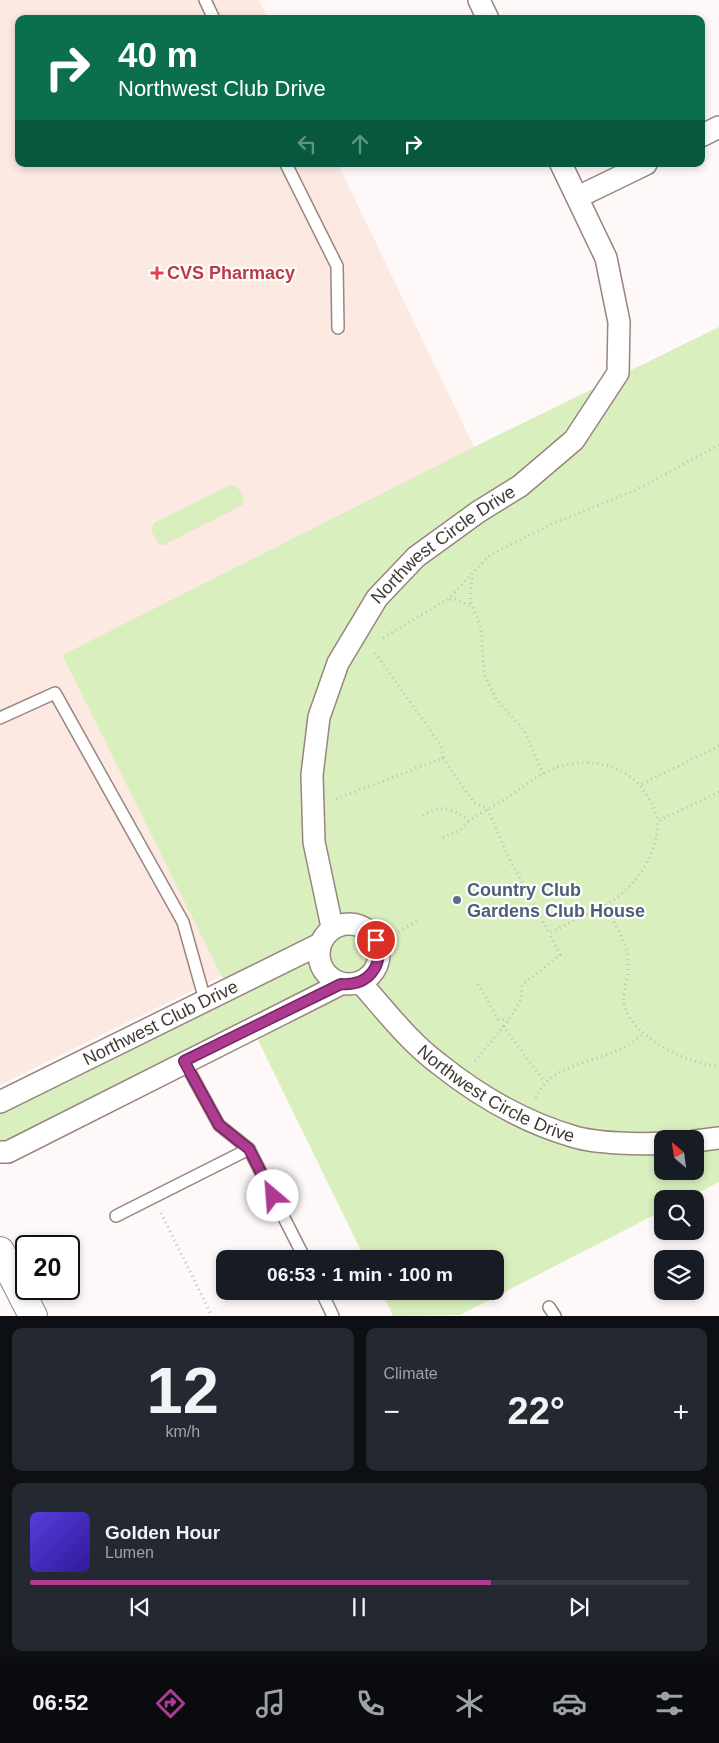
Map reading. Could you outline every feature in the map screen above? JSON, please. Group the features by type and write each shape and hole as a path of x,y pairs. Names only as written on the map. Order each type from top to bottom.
{"main road":[{"path":"0,1251 33,1316"}],"street":[{"path":"479,0 486,15"},
{"path":"705,134 719,127"},
{"name":"Northwest Circle Drive","path":"562,167 606,258 619,322 618,373 574,440 520,486 478,512 416,557 377,598 338,663 319,717 312,775 314,842 326,936 320,964 332,979 351,983 438,1064 512,1112 577,1138 654,1144"},
{"path":"578,198 640,167"},
{"path":"0,1152 8,1152 184,1061 351,983 370,977 376,969 385,937 370,932 361,926 346,924 326,936"},
{"name":"Northwest Club Drive","path":"0,1102 205,1000 326,936"},
{"path":"704,1140 719,1138"}],"lane":[{"path":"205,0 212,15"},
{"path":"287,167 336,266 338,328"},
{"path":"0,718 55,693 183,922 205,1000"},
{"path":"184,1061 219,1125 249,1149 300,1250"},
{"path":"116,1216 249,1149"},
{"path":"325,1300 333,1316"}],"path":[{"path":"372,650 385,636 416,620 448,599 490,555 552,524 638,490 719,444"},
{"path":"472,576 469,591 470,601 481,627 484,674 496,699 524,730 543,774"},
{"path":"448,599 457,599 474,609"},
{"path":"357,629 441,745 443,758 474,803 487,808 508,856 560,955 522,985 522,1000 509,1020 460,1079"},
{"path":"642,784 719,746"},
{"path":"313,809 443,758"},
{"path":"443,838 461,830 469,821 487,808 543,774 568,765 582,763 600,764 616,769 642,784 655,808 658,821 655,841 644,871 625,892 605,906 549,933"},
{"path":"658,821 719,792"},
{"path":"423,816 430,810 441,807 458,812 469,821"},
{"path":"605,906 626,946 628,966 624,999 625,1008 643,1033 688,1061 719,1066"},
{"path":"385,937 417,921"},
{"path":"478,984 498,1019 509,1020"},
{"path":"503,1026 544,1082"},
{"path":"528,1119 544,1082 558,1074 637,1040 643,1033"},
{"path":"153,1198 212,1316"}],"shaded area":[{"path":"0,0 259,0 266,15 15,15 15,167 339,167 474,447 62,655 222,976 0,1085"}],"green space":[{"path":"719,327 719,1182 703,1190 654,1190 654,1215 504,1292 504,1250 361,1250 252,1028 9,1165 0,1148 0,1106 228,989 62,655 474,447"},
{"path":"230,485 236,487 241,492 243,505 164,545 160,545 151,531 154,523"},
{"path":"385,1300 489,1300 460,1315 393,1316"}],"place":[{"name":"CVS Pharmacy","path":"157,273"},
{"name":"Country Club Gardens Club House","path":"457,900"}],"route":[{"path":"273,1196 249,1149 219,1125 184,1061 341,984 360,982 370,977 376,969 379,959 379,949 376,940"}]}
